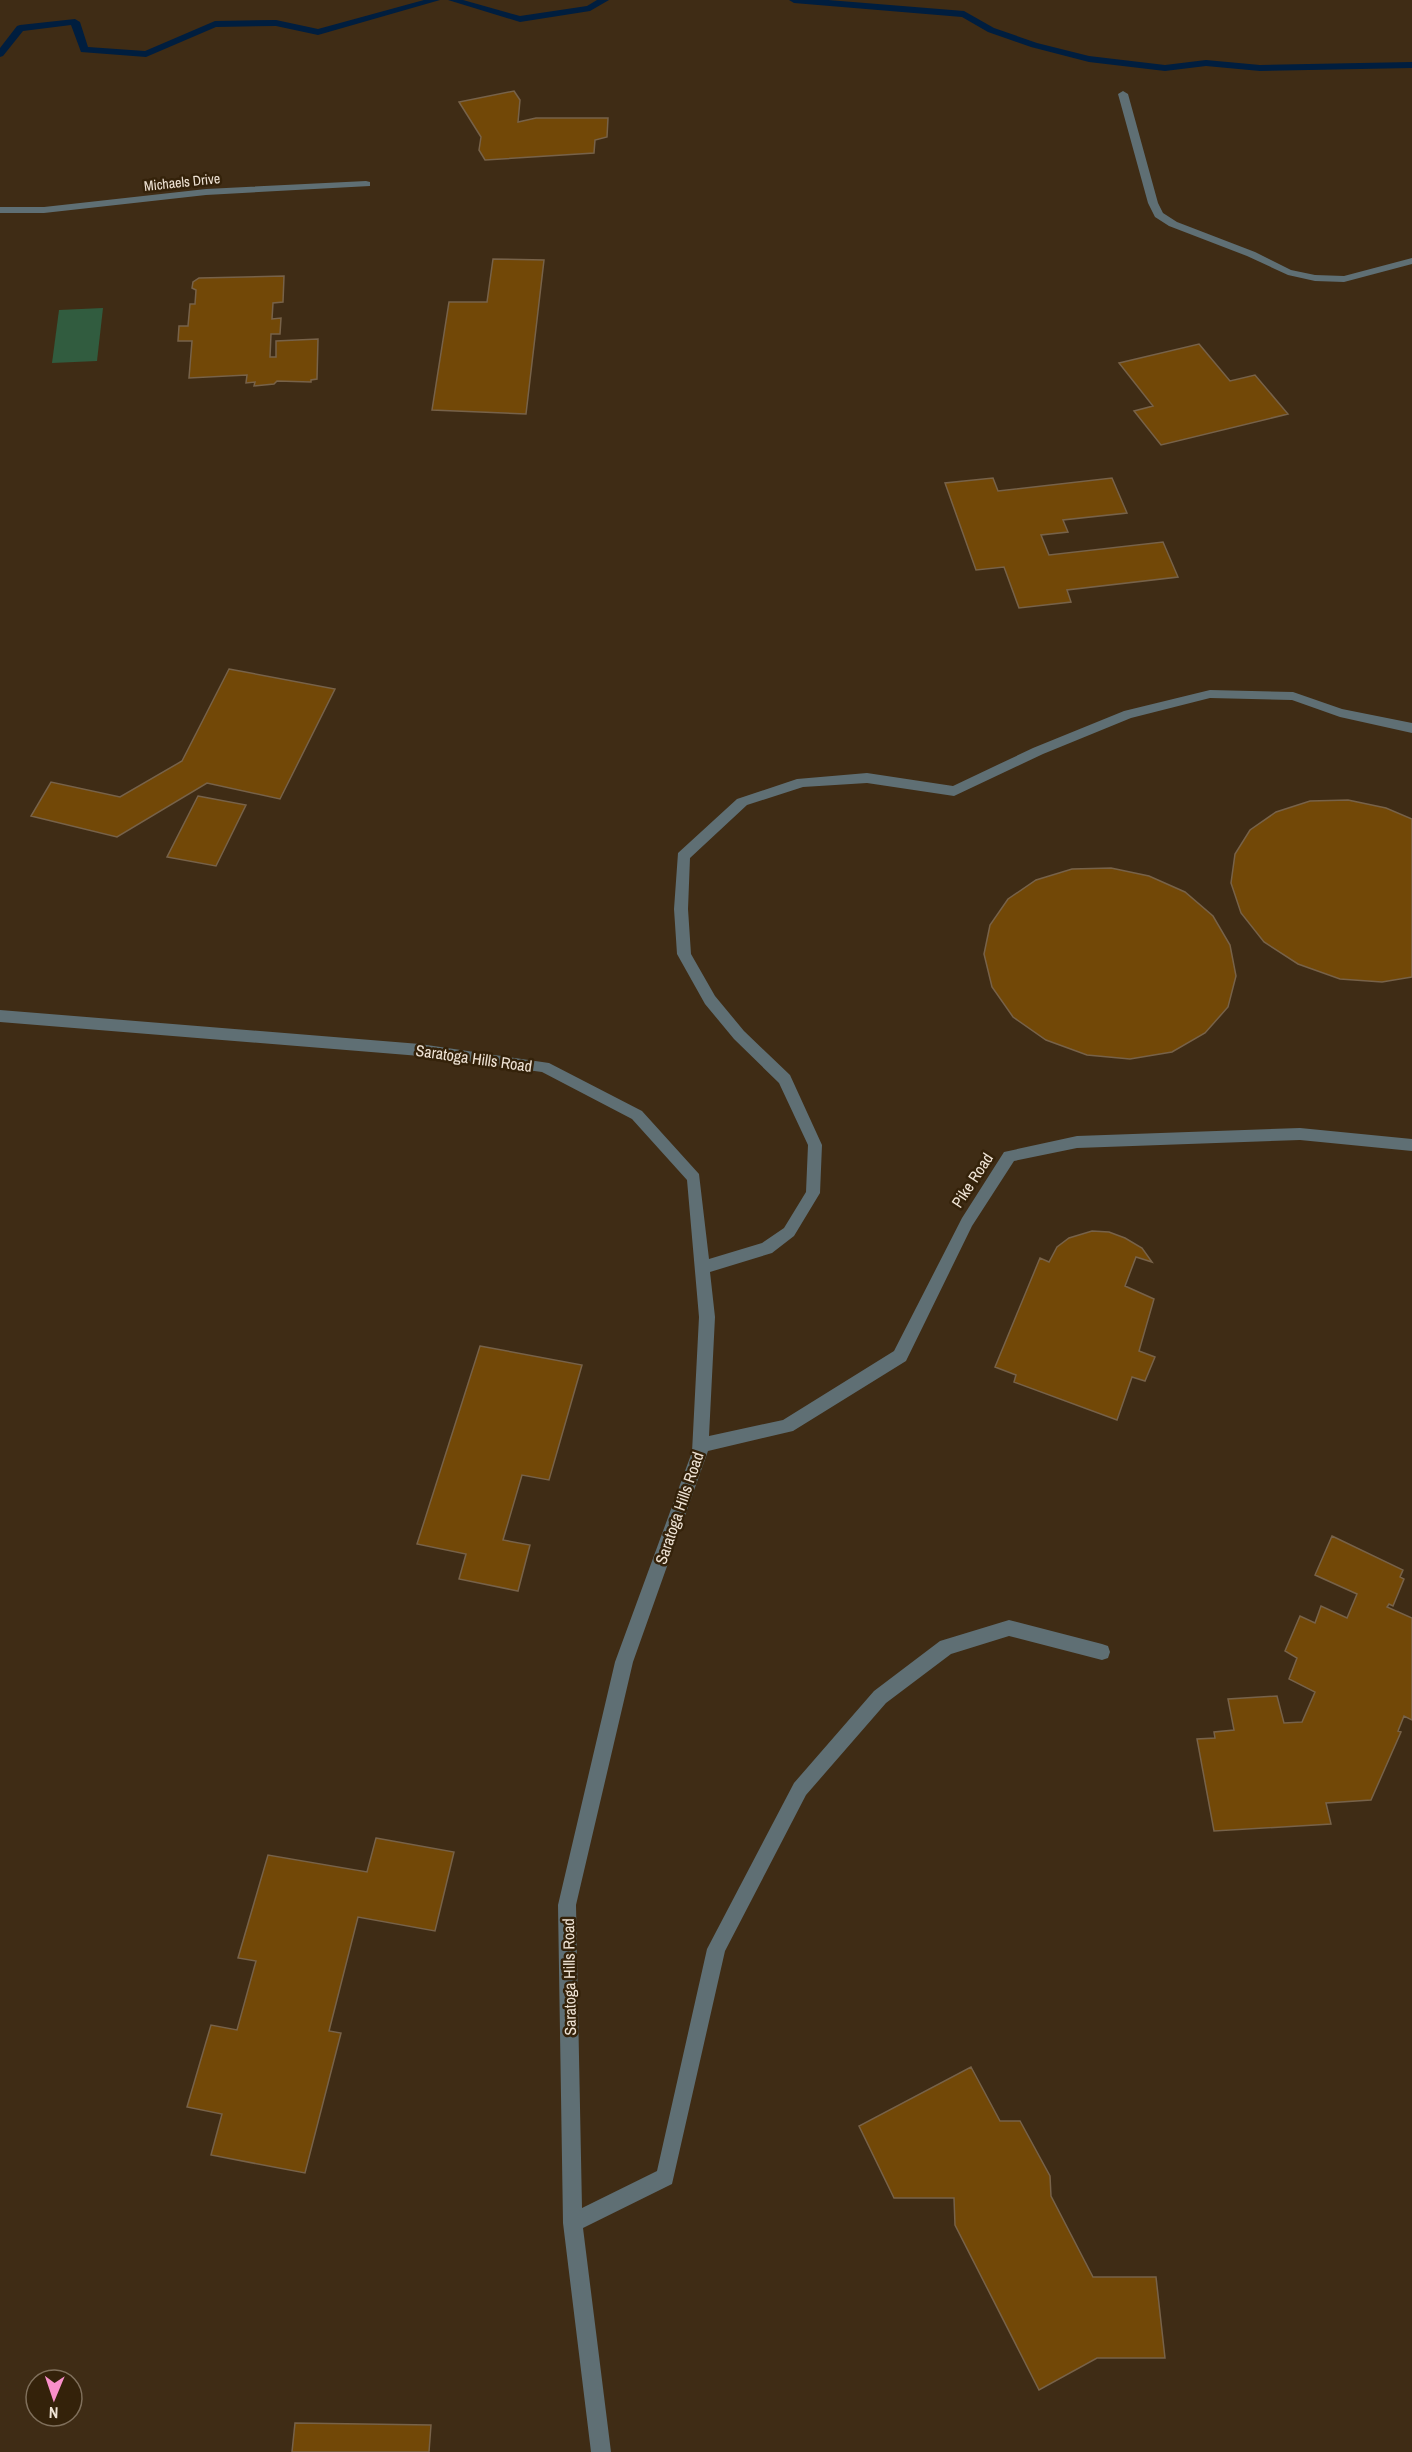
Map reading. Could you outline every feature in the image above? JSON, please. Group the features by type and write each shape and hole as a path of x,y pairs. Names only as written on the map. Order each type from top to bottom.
{"street":[{"path":"1123,94 1153,203 1159,214 1173,225 1251,254 1288,272 1315,278 1344,279 1412,261"},
{"name":"Michaels Drive","path":"0,210 45,210 206,192 366,184"},
{"path":"702,1268 767,1248 789,1232 813,1192 815,1145 785,1079 739,1035 710,1000 684,954 681,909 682,855 742,802 802,782 867,778 954,791 1038,751 1128,714 1210,694 1293,696 1340,713 1412,728"},
{"name":"Saratoga Hills Road","path":"0,1016 420,1050 544,1067 637,1115 694,1178 707,1317 701,1445 624,1662 567,1905 573,2223 600,2452"},
{"name":"Pike Road","path":"701,1445 787,1426 900,1356 967,1222 1009,1156 1077,1142 1300,1134 1412,1145"},
{"path":"573,2223 665,2177 716,1948 800,1789 880,1697 946,1647 1009,1628 1102,1652"}],"green space":[{"path":"103,308 97,361 52,363 59,310"}],"building":[{"path":"514,91 520,100 518,122 536,118 608,118 607,137 595,140 594,153 485,160 479,150 481,137 459,102"},
{"path":"493,259 544,260 526,414 432,410 449,302 487,302"},
{"path":"284,276 283,302 273,303 272,319 281,318 280,334 271,334 270,357 276,357 276,341 318,339 317,379 311,382 277,381 274,384 254,386 255,382 246,383 247,375 189,378 192,341 178,341 179,326 188,326 190,304 195,304 196,290 192,288 193,282 199,278"},
{"path":"1199,344 1230,381 1255,375 1288,414 1161,445 1134,411 1153,406 1119,363"},
{"path":"993,478 998,491 1112,478 1127,513 1063,520 1068,532 1041,535 1049,555 1163,542 1178,577 1067,590 1071,602 1019,608 1004,567 976,570 945,483"},
{"path":"229,669 335,689 280,799 207,783 117,837 31,816 51,782 120,797 182,761"},
{"path":"198,796 246,805 216,866 167,857"},
{"path":"1348,800 1386,808 1412,819 1412,977 1382,982 1340,979 1298,964 1264,942 1241,913 1231,883 1235,854 1250,830 1276,812 1310,801"},
{"path":"1111,868 1149,876 1185,892 1213,916 1230,945 1236,976 1228,1007 1205,1033 1172,1052 1130,1059 1087,1055 1046,1040 1013,1017 992,987 984,954 990,925 1008,899 1036,880 1072,869"},
{"path":"1092,1231 1109,1232 1125,1238 1142,1248 1152,1262 1136,1257 1125,1286 1154,1299 1139,1351 1155,1357 1145,1381 1132,1377 1117,1420 1014,1382 1016,1375 995,1367 1040,1258 1049,1262 1057,1247 1069,1238"},
{"path":"480,1346 582,1365 549,1480 522,1475 503,1540 530,1545 518,1591 459,1579 466,1554 417,1544"},
{"path":"1332,1536 1403,1570 1400,1577 1404,1579 1393,1606 1389,1604 1387,1607 1412,1618 1412,1720 1404,1716 1398,1731 1401,1732 1371,1800 1326,1803 1331,1824 1214,1831 1197,1739 1215,1738 1214,1732 1234,1730 1228,1699 1277,1696 1284,1723 1302,1722 1315,1692 1289,1679 1297,1658 1285,1651 1300,1616 1315,1623 1321,1606 1347,1618 1357,1594 1315,1575"},
{"path":"376,1838 454,1852 435,1931 358,1917 329,2031 341,2033 305,2173 211,2155 222,2114 187,2107 211,2025 237,2030 256,1961 238,1958 268,1855 367,1872"},
{"path":"971,2067 1000,2121 1020,2121 1050,2176 1051,2196 1093,2277 1156,2277 1165,2358 1097,2358 1039,2390 955,2225 954,2198 894,2198 859,2126"},
{"path":"295,2423 431,2425 429,2452 292,2452"}],"waterway":[{"path":"0,54 20,28 75,22 84,50 146,54 215,24 276,23 318,32 435,0"},
{"path":"453,0 520,19 590,8 604,0"},
{"path":"794,0 964,14 991,30 1034,45 1089,59 1165,68 1206,63 1260,68 1412,65"}]}
